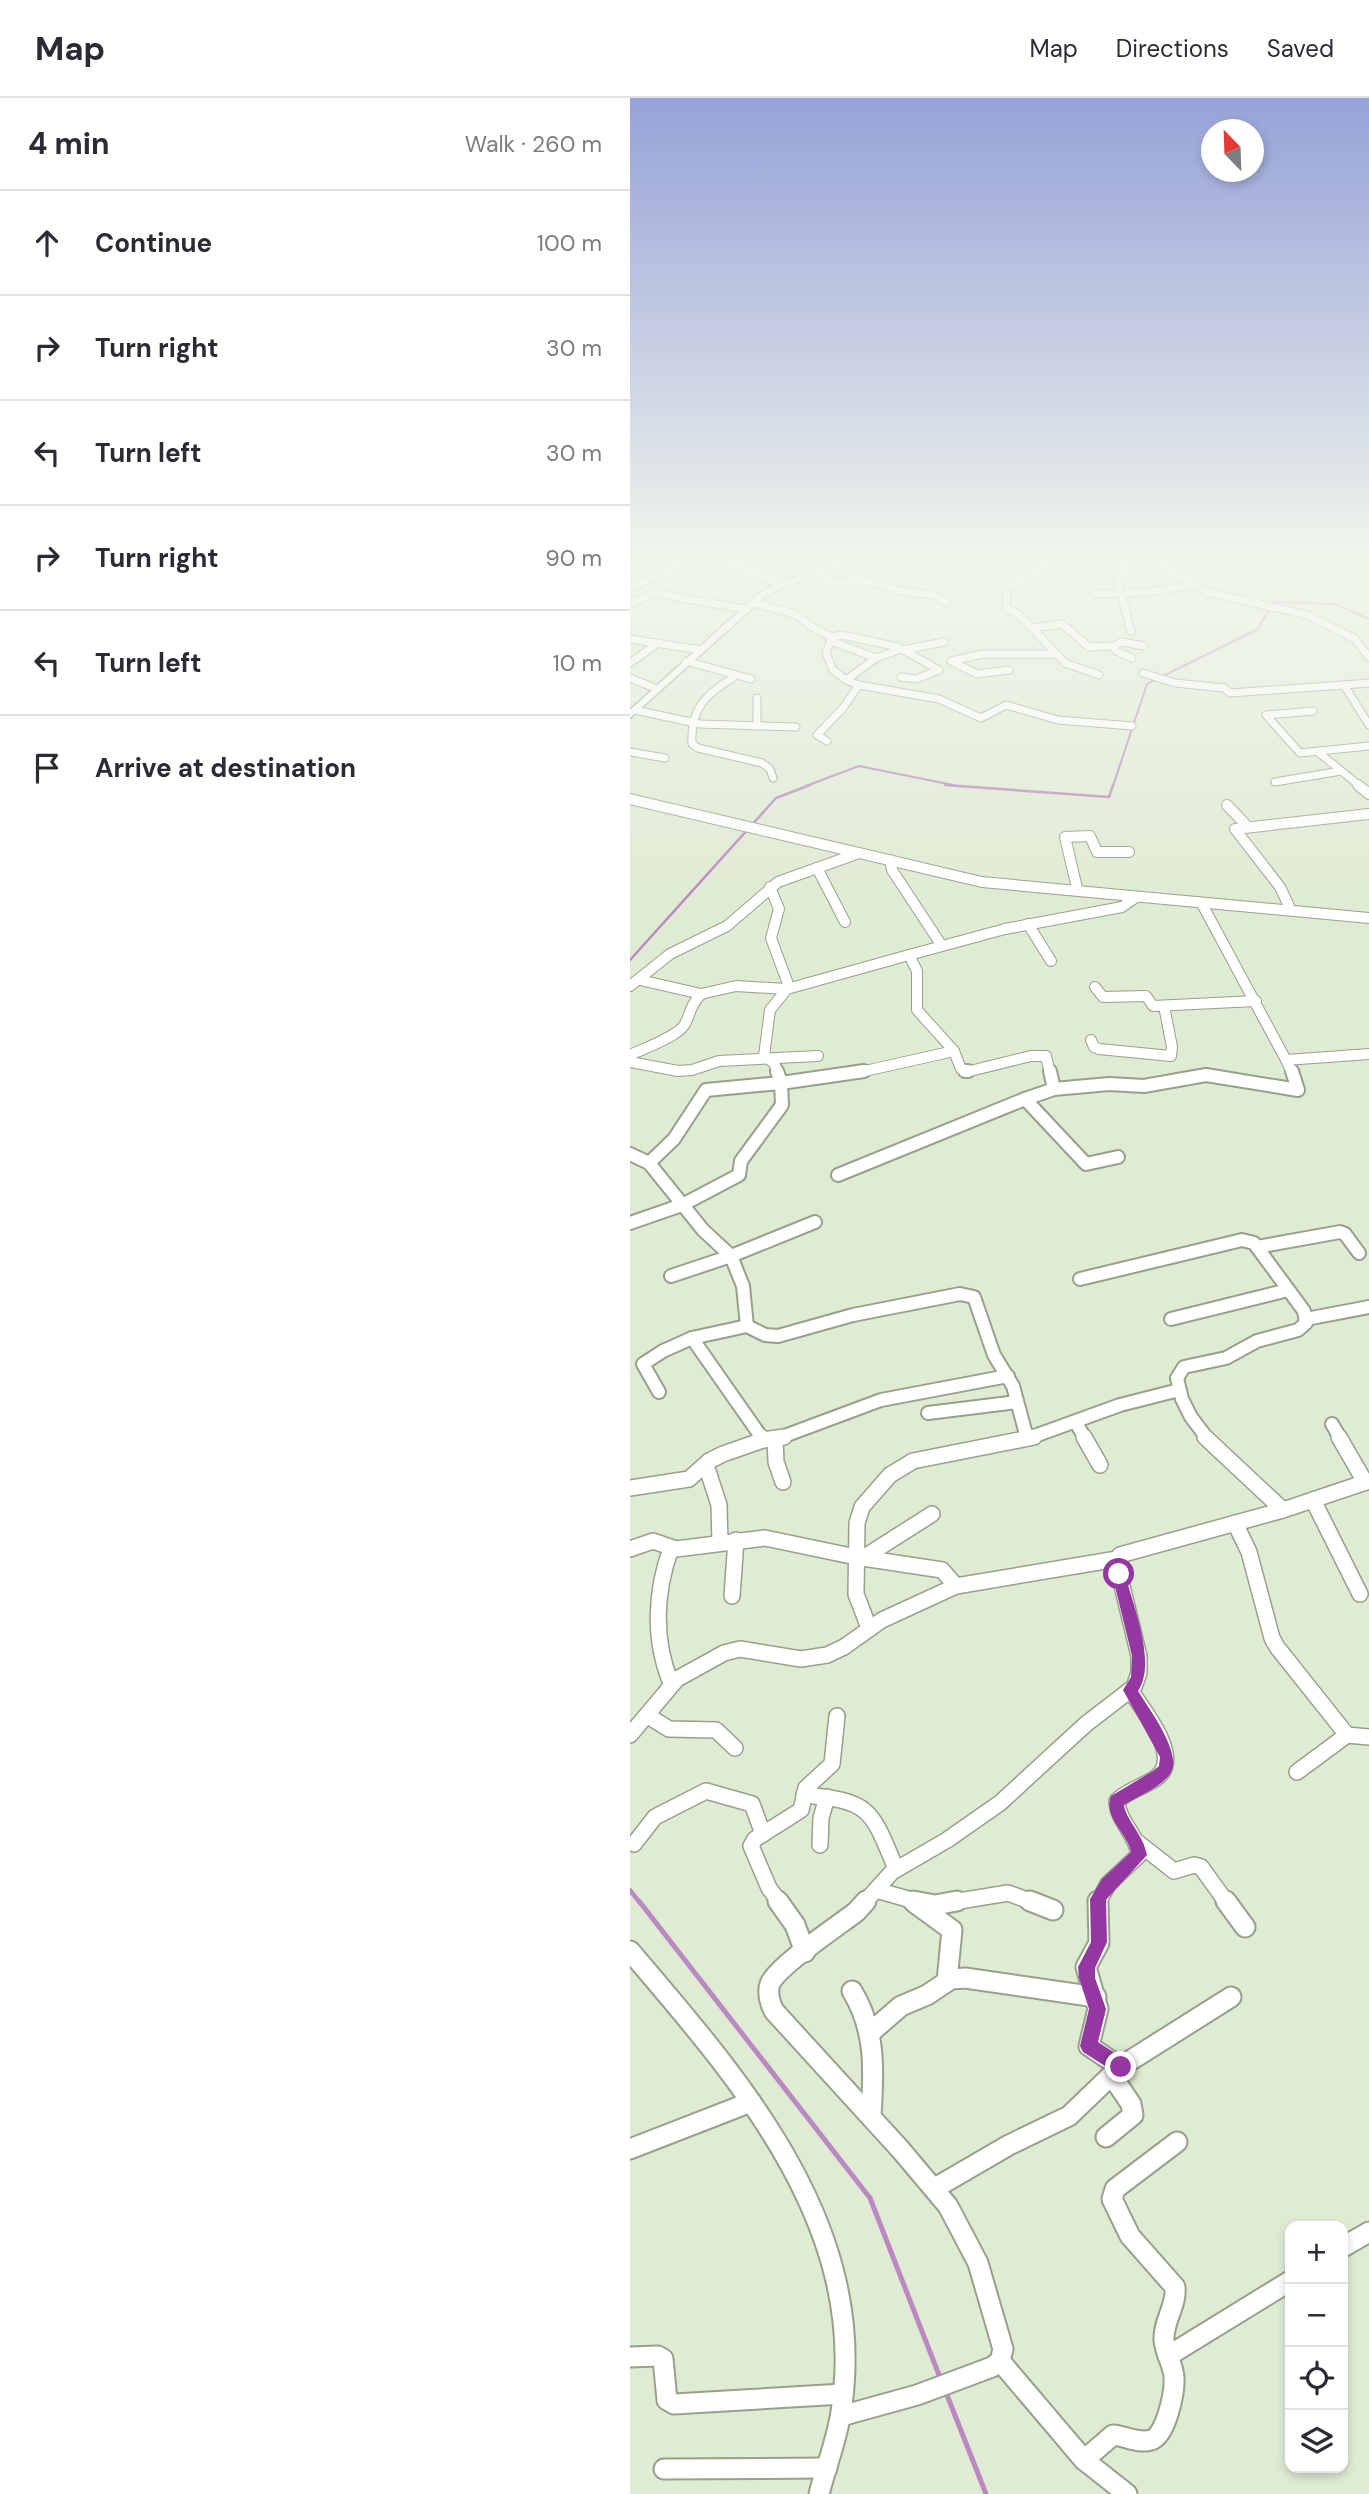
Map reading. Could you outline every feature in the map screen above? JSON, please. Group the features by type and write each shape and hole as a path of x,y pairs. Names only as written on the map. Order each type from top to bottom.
{"street":[{"path":"631,713 675,672"},
{"path":"732,672 751,680"},
{"path":"835,672 859,685 939,699 981,718 1006,705 1058,720 1132,726"},
{"path":"846,680 857,672"},
{"path":"901,677 916,679 934,672"},
{"path":"973,672 977,674 994,672"},
{"path":"1090,672 1098,675"},
{"path":"1143,673 1165,680 1224,688 1230,692 1369,683"},
{"path":"630,678 657,689"},
{"path":"733,678 702,698 691,723 692,744 695,747 762,763 770,769 773,778"},
{"path":"827,741 817,735 843,708 859,685"},
{"path":"1343,685 1369,725"},
{"path":"757,698 760,718 757,726"},
{"path":"1313,711 1266,715 1299,753 1369,746"},
{"path":"631,713 691,723 796,727"},
{"path":"630,752 665,758"},
{"path":"1318,752 1369,794"},
{"path":"1275,782 1341,771"},
{"path":"630,799 999,884 1131,901 1369,916"},
{"path":"1227,805 1248,827"},
{"path":"1289,906 1280,887 1235,829 1364,815 1369,823"},
{"path":"1077,888 1065,836 1090,836 1097,852 1129,852"},
{"path":"635,983 670,954 727,926 770,887 860,853"},
{"path":"890,860 892,870 942,946"},
{"path":"817,868 845,922"},
{"path":"971,878 1289,906 1369,916"},
{"path":"770,887 779,909 771,938 787,989"},
{"path":"635,983 701,994 736,986 787,989 1028,924 1131,901"},
{"path":"838,1175 1054,1089 1109,1084 1143,1086 1206,1075 1271,1088 1298,1090 1286,1059 1202,904"},
{"path":"1028,924 1051,961"},
{"path":"909,955 918,970 919,985 914,1003 916,1010 954,1051 961,1069 966,1072 1031,1056 1046,1056 1054,1089"},
{"path":"1095,987 1103,997 1146,996 1153,1006 1256,1001"},
{"path":"630,1223 682,1205 740,1175 741,1161 782,1105 774,1062 764,1056 770,1010 787,989"},
{"path":"630,1055 679,1031 685,1024 689,1008 701,994"},
{"path":"1091,1040 1098,1049 1171,1056 1172,1047 1164,1006"},
{"path":"649,1163 674,1139 707,1089 844,1076 954,1051"},
{"path":"1286,1059 1369,1055"},
{"path":"630,1062 678,1071 692,1070 715,1061 818,1056"},
{"path":"1025,1099 1086,1164 1118,1157"},
{"path":"630,1154 649,1163 682,1205 731,1256 743,1286 747,1326"},
{"path":"671,1276 731,1256 815,1222"},
{"path":"1257,1247 1340,1232 1345,1234 1359,1253"},
{"path":"1080,1279 1242,1240 1250,1241 1257,1247 1304,1311 1306,1319 1303,1327 1252,1343 1226,1358 1184,1367 1177,1375 1179,1390 1193,1421 1204,1436 1283,1510"},
{"path":"1171,1319 1288,1290"},
{"path":"659,1392 643,1364 663,1350 692,1338 747,1326 765,1335 778,1336 853,1315 966,1294 974,1297 994,1355 1008,1376 1027,1439"},
{"path":"1306,1319 1369,1307"},
{"path":"692,1338 769,1440 783,1482"},
{"path":"630,1488 695,1477 706,1465 723,1454 881,1400 1008,1376"},
{"path":"869,1628 856,1594 860,1558 857,1523 862,1507 898,1468 913,1461 1027,1439 1120,1405 1179,1390"},
{"path":"928,1413 1017,1402"},
{"path":"1076,1423 1100,1465"},
{"path":"630,1735 648,1716 671,1683 707,1660 731,1651 749,1650 778,1657 815,1657 835,1652 869,1628 909,1606 956,1586 1117,1559 1125,1553 1283,1510 1367,1482 1332,1424"},
{"path":"706,1465 719,1505 720,1542"},
{"path":"1313,1500 1360,1594"},
{"path":"860,1558 932,1514"},
{"path":"1235,1523 1249,1552 1272,1638 1284,1658 1347,1735"},
{"path":"630,1549 653,1541 671,1548 736,1540 778,1539 860,1558 942,1570 948,1573 956,1586"},
{"path":"732,1596 736,1540"},
{"path":"671,1548 664,1566 659,1639 661,1661 671,1683"},
{"path":"841,2416 917,2395 996,2364 1003,2349 978,2263 958,2222 935,2188 774,2011 770,2003 770,1984 774,1977 856,1912 896,1869 947,1840 1000,1803 1086,1724 1130,1690 1138,1679 1139,1656 1117,1559"},
{"path":"1130,1690 1168,1756 1166,1769 1158,1776 1116,1801 1117,1812 1137,1842 1174,1871 1200,1867 1245,1927"},
{"path":"648,1716 669,1728 716,1730 735,1748"},
{"path":"805,1952 795,1925 769,1888 752,1849 752,1842 801,1810 804,1795 812,1782 832,1764 837,1716"},
{"path":"1297,1772 1347,1735 1369,1737"},
{"path":"635,1844 655,1817 706,1791 752,1804 763,1834"},
{"path":"804,1795 855,1801 868,1810 896,1869"},
{"path":"820,1845 821,1818 827,1797"},
{"path":"1106,2137 1133,2115 1116,2071 1089,2046 1097,2015 1096,1997 1087,1978 1086,1967 1099,1942 1098,1899 1108,1884 1139,1855 1137,1842"},
{"path":"876,1890 935,1905 1008,1893 1053,1910"},
{"path":"915,1902 952,1930 947,1981"},
{"path":"630,1951 700,2032 751,2102 795,2167 824,2236 841,2295 845,2324 841,2416 819,2494"},
{"path":"871,2032 897,2009 927,1995 947,1981 965,1978 1096,1997"},
{"path":"852,1991 871,2032 874,2072 871,2116"},
{"path":"935,2188 1009,2145 1069,2116 1116,2071 1231,1997"},
{"path":"630,2149 751,2102"},
{"path":"1084,2460 1113,2435 1143,2442 1157,2439 1174,2386 1164,2333 1177,2293 1175,2287 1130,2236 1112,2199 1115,2189 1177,2142"},
{"path":"1348,2244 1369,2232"},
{"path":"1168,2356 1285,2284"},
{"path":"630,2357 662,2357 665,2362 667,2400 674,2404 843,2394"},
{"path":"996,2364 1084,2460 1127,2494"},
{"path":"664,2469 827,2468"}],"waterway":[{"path":"1113,786 1147,684 1172,672"},
{"path":"806,786 859,766 958,786"},
{"path":"630,960 776,798 810,785"},
{"path":"945,785 958,786"},
{"path":"958,786 1109,797 1113,785"},
{"path":"630,1890 640,1903"},
{"path":"639,1901 870,2198 941,2380"},
{"path":"945,2390 986,2494"}],"route":[{"path":"1119,1574 1139,1656 1138,1679 1130,1690 1168,1756 1166,1769 1158,1776 1116,1801 1117,1812 1140,1850 1136,1859 1108,1884 1098,1899 1099,1942 1086,1967 1098,2009 1089,2046 1121,2067"}]}
